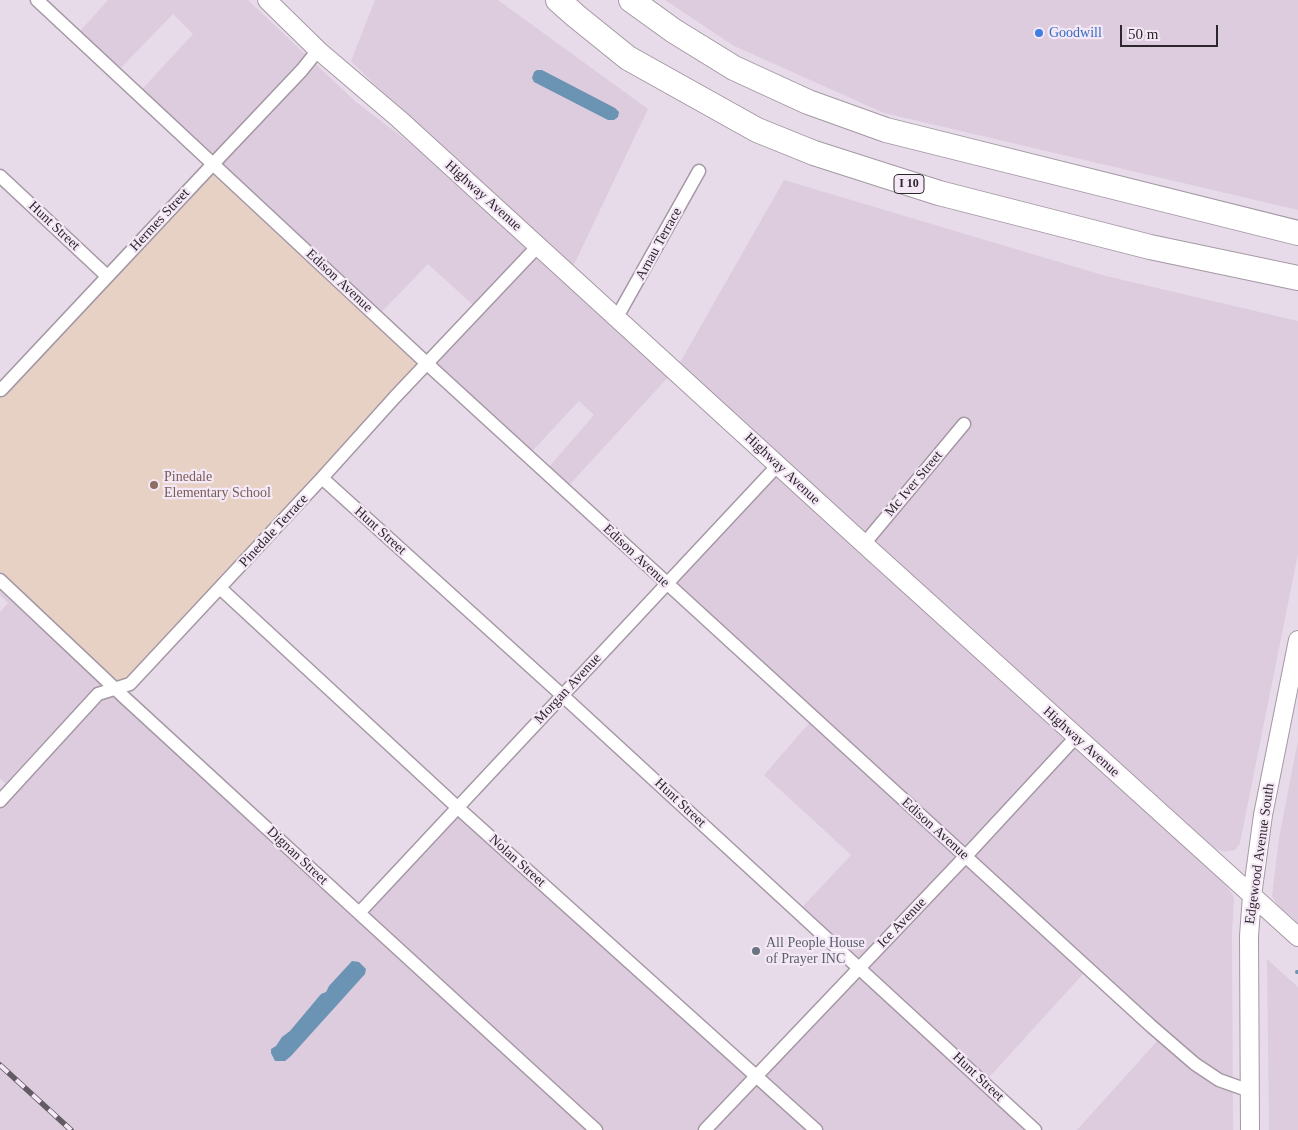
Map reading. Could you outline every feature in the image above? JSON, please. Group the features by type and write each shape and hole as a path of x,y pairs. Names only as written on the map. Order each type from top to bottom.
{"highway":[{"name":"I 10","path":"558,0 628,58 757,130 814,154 939,193 1150,247 1298,278"},
{"path":"632,0 674,31 734,68 808,102 886,130 1298,233"}],"street":[{"name":"Edison Avenue","path":"37,0 666,584 1144,1020 1195,1064 1219,1080 1250,1091"},
{"name":"Highway Avenue","path":"266,0 318,50 399,119 1298,937"},
{"name":"Hermes Street","path":"1,390 302,70 318,50"},
{"name":"Arnau Terrace","path":"617,317 700,171"},
{"name":"Hunt Street","path":"0,176 107,276"},
{"name":"Pinedale Terrace","path":"0,801 98,694 130,684 395,397 538,246"},
{"name":"Mc Iver Street","path":"864,544 964,424"},
{"name":"Morgan Avenue","path":"359,914 778,465"},
{"name":"Hunt Street","path":"322,478 1036,1130"},
{"name":"Dignan Street","path":"0,580 114,688 596,1130"},
{"name":"Nolan Street","path":"220,588 457,807 816,1130"},
{"name":"Edgewood Avenue South","path":"1250,1130 1249,936 1252,896 1263,815 1298,640"},
{"name":"Ice Avenue","path":"705,1130 965,857 1076,737"}],"shaded area":[{"path":"108,0 248,0 356,102 427,156 670,375 562,493 542,475 594,415 579,401 524,460 420,364 474,306 428,264 373,321 134,98 193,34 173,14 112,77 72,40"},
{"path":"375,0 498,0 648,109 572,269 420,130 351,61"},
{"path":"665,0 1298,0 1298,210 884,113 734,46"},
{"name":"Pinedale Elementary School","path":"214,173 420,364 122,685 0,571 0,396 2,398"},
{"path":"784,180 1106,276 1298,321 1298,554 1240,843 1235,850 1224,852 1209,846 678,366"},
{"path":"778,474 1222,880 1233,895 1233,1130 1077,1130 1158,1040 1084,973 983,1084 1031,1130 0,1130 0,789 5,783 0,778 0,612 8,603 0,595 0,571 122,685 113,697 359,923 457,816 749,1076 850,969 793,917 851,855 764,775 810,722 668,591"},
{"path":"1298,740 1298,923 1278,906 1272,896 1279,838"},
{"path":"1267,959 1298,987 1298,1130 1269,1130"}],"water":[{"path":"537,70 542,70 615,108 619,112 618,117 614,120 608,120 534,82 532,78"},
{"path":"352,961 359,962 366,969 365,974 291,1056 285,1061 275,1061 271,1049 290,1031 321,994 326,992 329,986"}],"railway":[{"path":"0,1065 71,1130"}],"place":[{"name":"Goodwill","path":"1039,33"},
{"name":"Pinedale Elementary School","path":"154,485"},
{"name":"All People House of Prayer INC","path":"756,951"}]}
